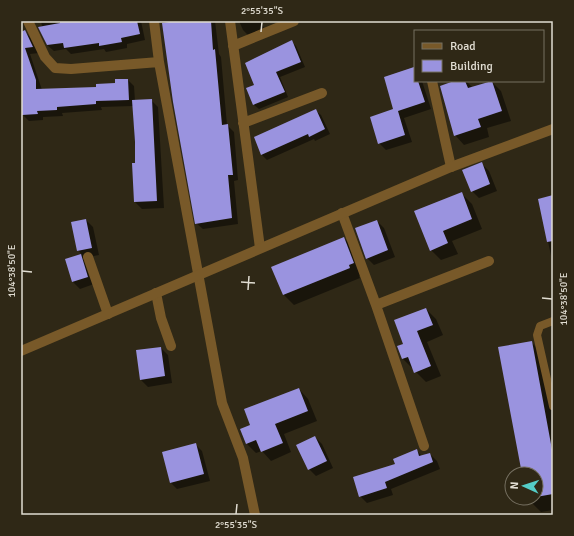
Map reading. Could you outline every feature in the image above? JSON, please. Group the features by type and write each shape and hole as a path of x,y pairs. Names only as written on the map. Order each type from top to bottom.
{"street":[{"path":"28,21 45,57 55,68 71,69 160,62"},
{"path":"154,21 160,62 222,403 243,458 255,515"},
{"path":"230,21 260,248"},
{"path":"233,46 294,21"},
{"path":"432,82 451,167"},
{"path":"243,124 322,93"},
{"path":"21,352 451,167 553,129"},
{"path":"342,213 376,305 424,446"},
{"path":"88,257 108,314"},
{"path":"376,305 489,260"},
{"path":"156,293 161,318 171,346"}],"lane":[{"path":"553,321 540,326 537,335 553,406"}],"building":[{"path":"60,21 137,21 140,34 121,38 122,42 99,46 99,43 64,48 63,43 47,45 38,27 60,23"},
{"path":"177,21 211,21 222,125 228,124 233,175 228,175 232,218 195,224 173,102 162,23"},
{"path":"25,30 33,47 25,48 36,80 36,89 96,87 96,84 115,83 115,79 128,79 129,100 96,101 96,104 57,107 57,110 37,111 38,114 22,115 21,32"},
{"path":"292,40 301,62 276,72 285,92 253,105 246,88 254,85 245,63"},
{"path":"414,67 414,82 418,82 425,102 398,111 405,135 378,144 370,117 393,109 384,77"},
{"path":"451,82 465,82 468,88 492,82 502,111 478,119 481,127 454,136 440,86"},
{"path":"152,99 157,201 134,202 132,163 135,163 135,142 132,100"},
{"path":"316,109 325,129 309,137 308,134 261,155 254,137"},
{"path":"482,162 490,184 471,192 462,170"},
{"path":"462,192 472,219 443,231 448,243 430,251 414,211"},
{"path":"553,195 553,241 547,242 538,199"},
{"path":"86,219 92,248 77,251 71,222"},
{"path":"377,220 388,250 366,259 355,228"},
{"path":"344,237 354,263 349,265 350,268 283,295 271,267"},
{"path":"81,254 88,277 72,282 65,259"},
{"path":"426,308 433,325 417,331 431,366 414,373 408,357 402,359 397,346 403,344 394,320"},
{"path":"532,341 553,455 553,494 544,496 544,466 520,466 498,347"},
{"path":"161,347 165,376 140,380 136,350"},
{"path":"299,388 308,411 275,424 283,443 261,452 256,440 246,444 240,429 250,425 244,409"},
{"path":"315,436 327,461 308,470 296,445"},
{"path":"196,443 204,474 170,483 162,452"},
{"path":"417,449 419,456 430,453 433,462 385,482 387,488 359,497 353,477 395,464 393,459"}]}
